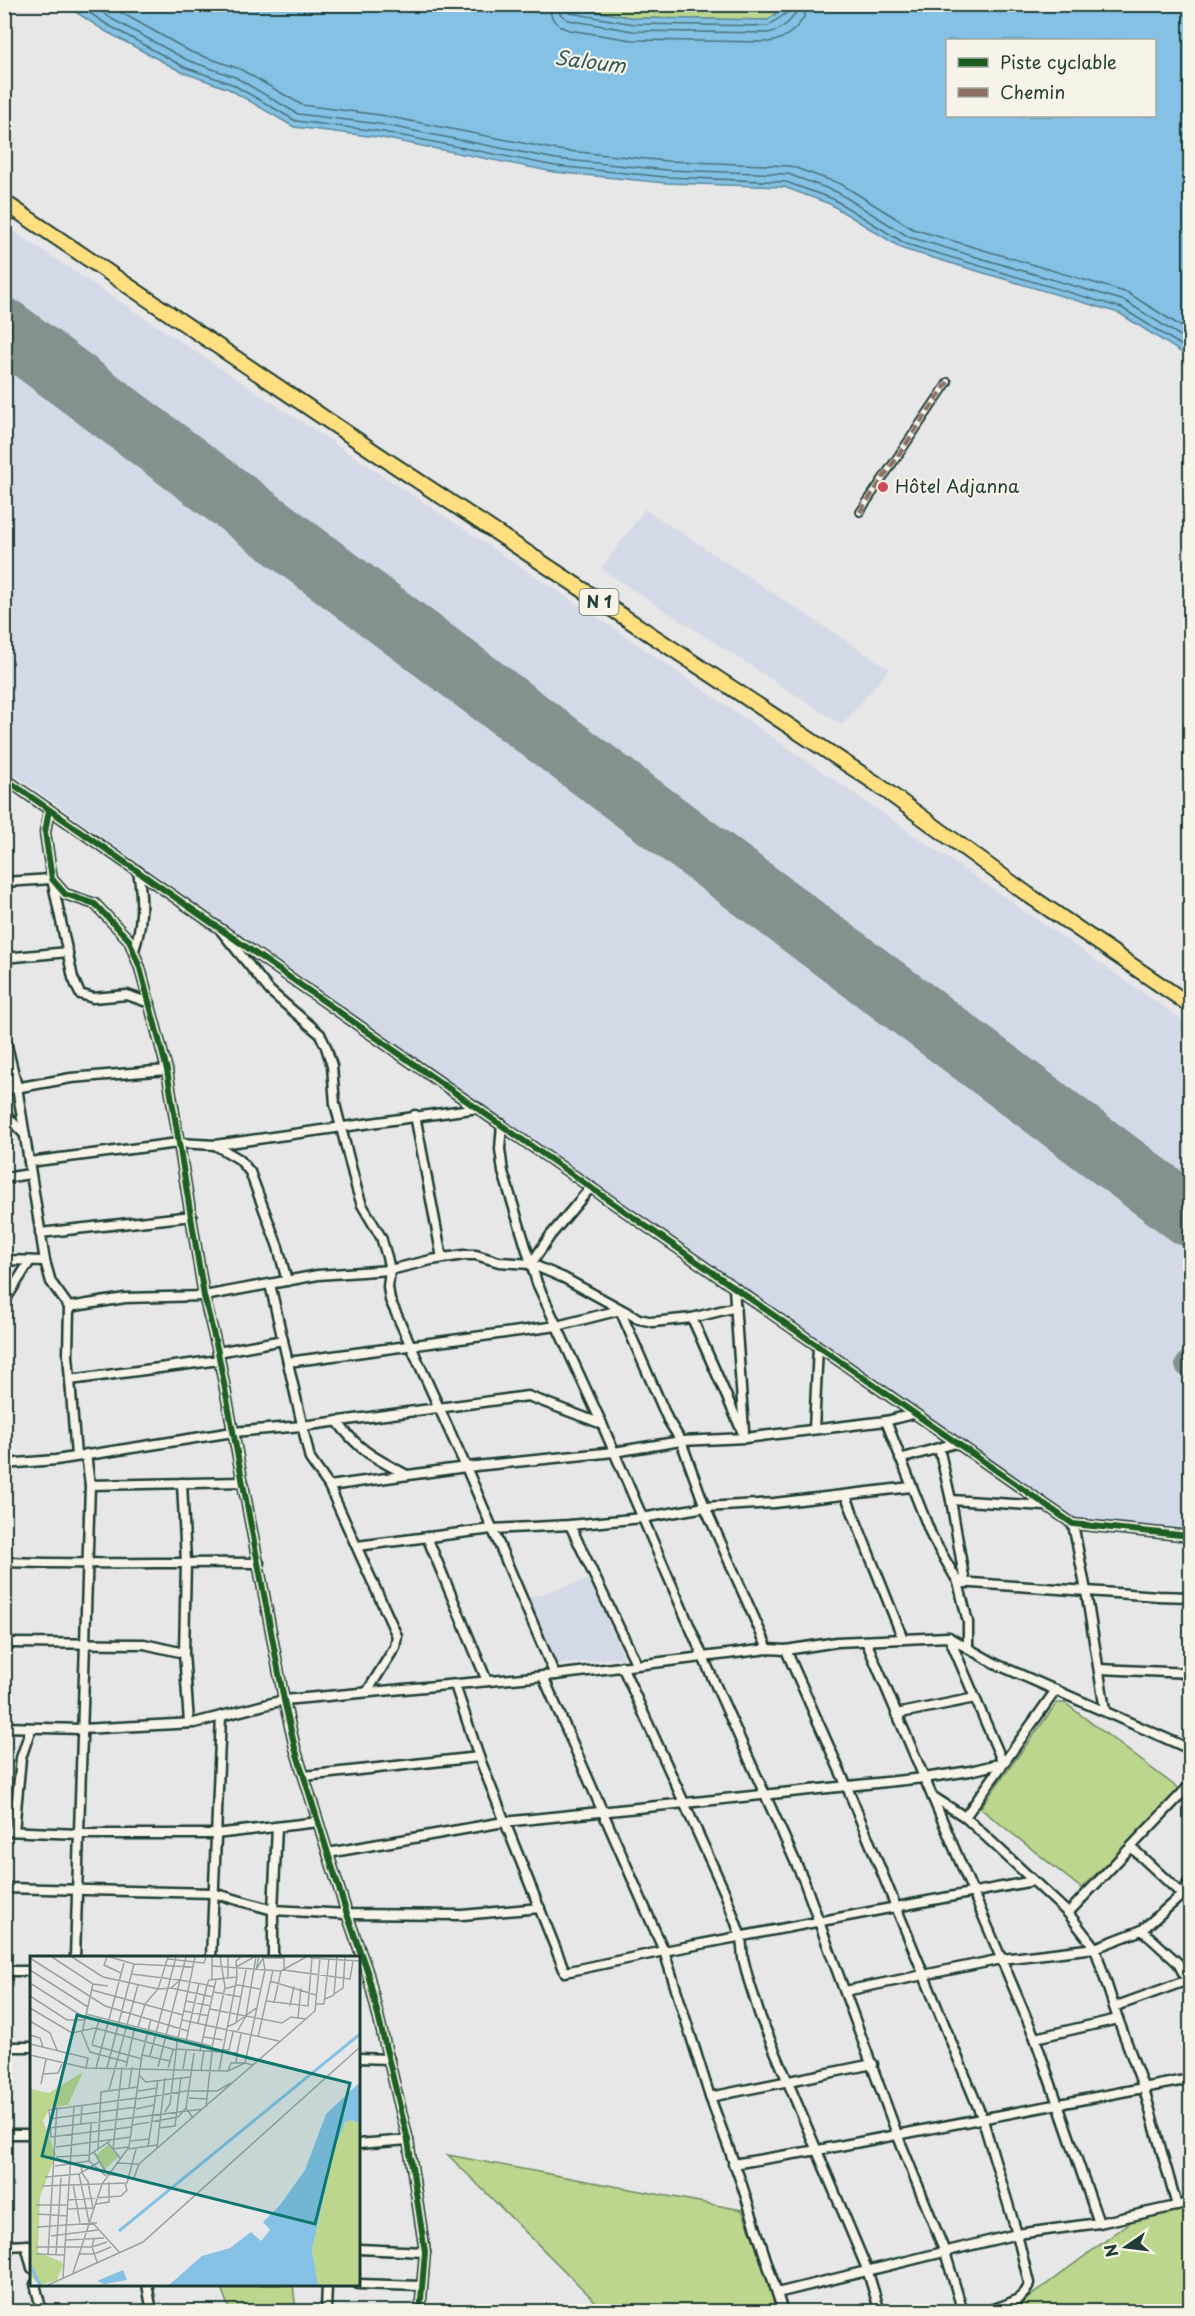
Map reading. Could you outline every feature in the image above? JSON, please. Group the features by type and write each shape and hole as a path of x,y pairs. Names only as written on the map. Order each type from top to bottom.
{"highway":[{"name":"N 1","path":"4,202 458,508 874,782 1036,900 1191,1005"}],"street":[{"path":"860,512 948,382"},
{"path":"4,778 1073,1524 1191,1536"},
{"path":"49,810 45,832 52,879 73,978 80,994 93,998 128,995 150,1003"},
{"path":"134,950 140,935 142,900 138,871"},
{"path":"4,882 52,879"},
{"path":"52,879 65,894 95,904 129,940 150,1003 167,1070 204,1296 219,1356 284,1700 318,1822 368,1974 408,2140 425,2252 420,2312"},
{"path":"216,925 270,992 320,1034 332,1066 335,1104 357,1190 362,1205 381,1237 390,1270 388,1287 390,1300 466,1467 555,1675"},
{"path":"4,958 68,952"},
{"path":"4,1034 17,1087 45,1261 51,1282 69,1307 68,1354 76,1456"},
{"path":"4,1090 71,1078 167,1070"},
{"path":"29,1162 178,1143 215,1144 478,1108"},
{"path":"4,1113 24,1134"},
{"path":"415,1115 442,1258"},
{"path":"501,1124 500,1149 503,1172 544,1301 602,1424 703,1657 804,1881 897,2133 945,2252 963,2312"},
{"path":"215,1144 239,1159 250,1172 278,1247 287,1281"},
{"path":"4,1178 30,1174"},
{"path":"531,1264 550,1236 591,1187"},
{"path":"40,1233 192,1216"},
{"path":"69,1307 125,1298 204,1296 287,1281 347,1272 390,1270 442,1258 476,1255 499,1262 531,1264 564,1278 620,1310 639,1319 653,1322 692,1318 735,1306"},
{"path":"4,1260 45,1261"},
{"path":"4,1302 30,1261"},
{"path":"270,1284 311,1462 329,1486 397,1636 397,1642 367,1692"},
{"path":"734,1287 745,1437"},
{"path":"288,1362 557,1326 620,1310"},
{"path":"620,1310 668,1420 681,1441 705,1507 768,1649"},
{"path":"692,1318 745,1437"},
{"path":"70,1380 219,1356 284,1340"},
{"path":"814,1429 819,1347"},
{"path":"4,1464 76,1456 233,1432 302,1426 528,1396 602,1424"},
{"path":"329,1486 466,1467 614,1452 681,1441 745,1437 886,1421 913,1414"},
{"path":"337,1421 350,1439 367,1454 407,1475"},
{"path":"886,1421 932,1537 962,1582"},
{"path":"900,1459 956,1443"},
{"path":"939,1448 951,1500 968,1622 968,1647"},
{"path":"75,1956 90,1485 86,1454"},
{"path":"90,1485 243,1482"},
{"path":"182,1483 186,1562 184,1653 189,1723"},
{"path":"357,1546 492,1529 570,1526 642,1518 705,1507 846,1496 911,1487"},
{"path":"846,1496 903,1639"},
{"path":"951,1500 1045,1506"},
{"path":"1073,1524 1100,1669 1105,1710"},
{"path":"570,1526 636,1664"},
{"path":"427,1537 487,1681"},
{"path":"4,1562 87,1565 186,1562 259,1563"},
{"path":"962,1582 1191,1597"},
{"path":"948,1637 1003,1763"},
{"path":"4,1726 82,1729 189,1723 284,1700 555,1675 768,1649 786,1650 837,1642 948,1637 996,1664 1191,1749"},
{"path":"866,1641 1035,2038 1099,2223"},
{"path":"4,1643 144,1644 184,1653"},
{"path":"786,1650 847,1787 894,1907 982,2117 1017,2234 1029,2283 1028,2291 1009,2303 984,2312"},
{"path":"622,1666 725,1893 741,1937 747,1978 760,2016 867,2269 880,2312"},
{"path":"1100,1669 1191,1673"},
{"path":"543,1676 664,1951 710,2097 741,2182 783,2312"},
{"path":"455,1685 504,1822 565,1972 1033,1881"},
{"path":"965,1817 1056,1690"},
{"path":"896,1714 975,1698"},
{"path":"211,1956 221,1716"},
{"path":"31,1728 21,1758 9,1831 79,1834 216,1834 318,1822"},
{"path":"304,1776 479,1756"},
{"path":"328,1853 504,1822 924,1778 970,1772 1003,1763"},
{"path":"1068,1913 1191,1785"},
{"path":"932,1796 965,1817 1068,1913 1095,1948 1144,2089 1177,2206"},
{"path":"273,1956 276,1827"},
{"path":"1131,1847 1191,1902"},
{"path":"845,1991 1002,1959 1095,1948 1142,1930 1183,1894 1191,1879"},
{"path":"4,1888 213,1893 273,1910 347,1914 462,1915 540,1908"},
{"path":"1114,2007 1189,1983 1175,1960 1142,1930"},
{"path":"4,1971 30,1971"},
{"path":"360,1974 368,1974"},
{"path":"1035,2038 1118,2019"},
{"path":"4,2047 30,2047"},
{"path":"360,2058 389,2059"},
{"path":"710,2097 873,2064"},
{"path":"733,2163 818,2150 897,2133 1191,2079"},
{"path":"4,2134 30,2134"},
{"path":"360,2144 408,2140"},
{"path":"777,2293 867,2269 1017,2234 1099,2223 1191,2203"},
{"path":"4,2263 7,2246 29,2245"},
{"path":"360,2249 425,2252"},
{"path":"360,2284 421,2286"},
{"path":"36,2286 42,2312"},
{"path":"147,2286 152,2312"},
{"path":"326,2312 327,2286"}],"shaded area":[{"path":"4,225 618,631 1190,1025 1190,1531 1078,1523 1063,1516 5,768"},
{"path":"645,509 889,669 842,725 601,569"},
{"path":"589,1579 624,1657 558,1665 527,1598"}],"green space":[{"path":"554,5 788,5 769,20 634,18"},
{"path":"1057,1703 1065,1703 1183,1792 1081,1888 980,1808"},
{"path":"448,2155 742,2210 782,2311 605,2311"},
{"path":"1151,2207 1190,2211 1190,2311 1009,2312"},
{"path":"220,2286 293,2286 296,2311 230,2311"}],"water":[{"name":"Saloum","path":"554,4 634,18 768,20 788,4 1190,5 1190,358 1119,313 903,249 830,204 784,187 666,183 554,172 377,137 294,127 229,89 182,72 105,31 65,5"}],"taxiway":[{"path":"1187,1365 1190,1361"}],"runway":[{"path":"4,329 1190,1216"}],"marked path":[{"path":"860,512 948,382"}],"cycle path":[{"path":"4,778 1073,1524 1190,1536"},
{"path":"49,810 45,832 52,879 65,894 95,904 129,940 140,968 167,1070 204,1296 218,1352 284,1700 295,1748 368,1974 408,2140 425,2252 420,2312"}],"place":[{"name":"Hôtel Adjanna","path":"883,487"}]}
